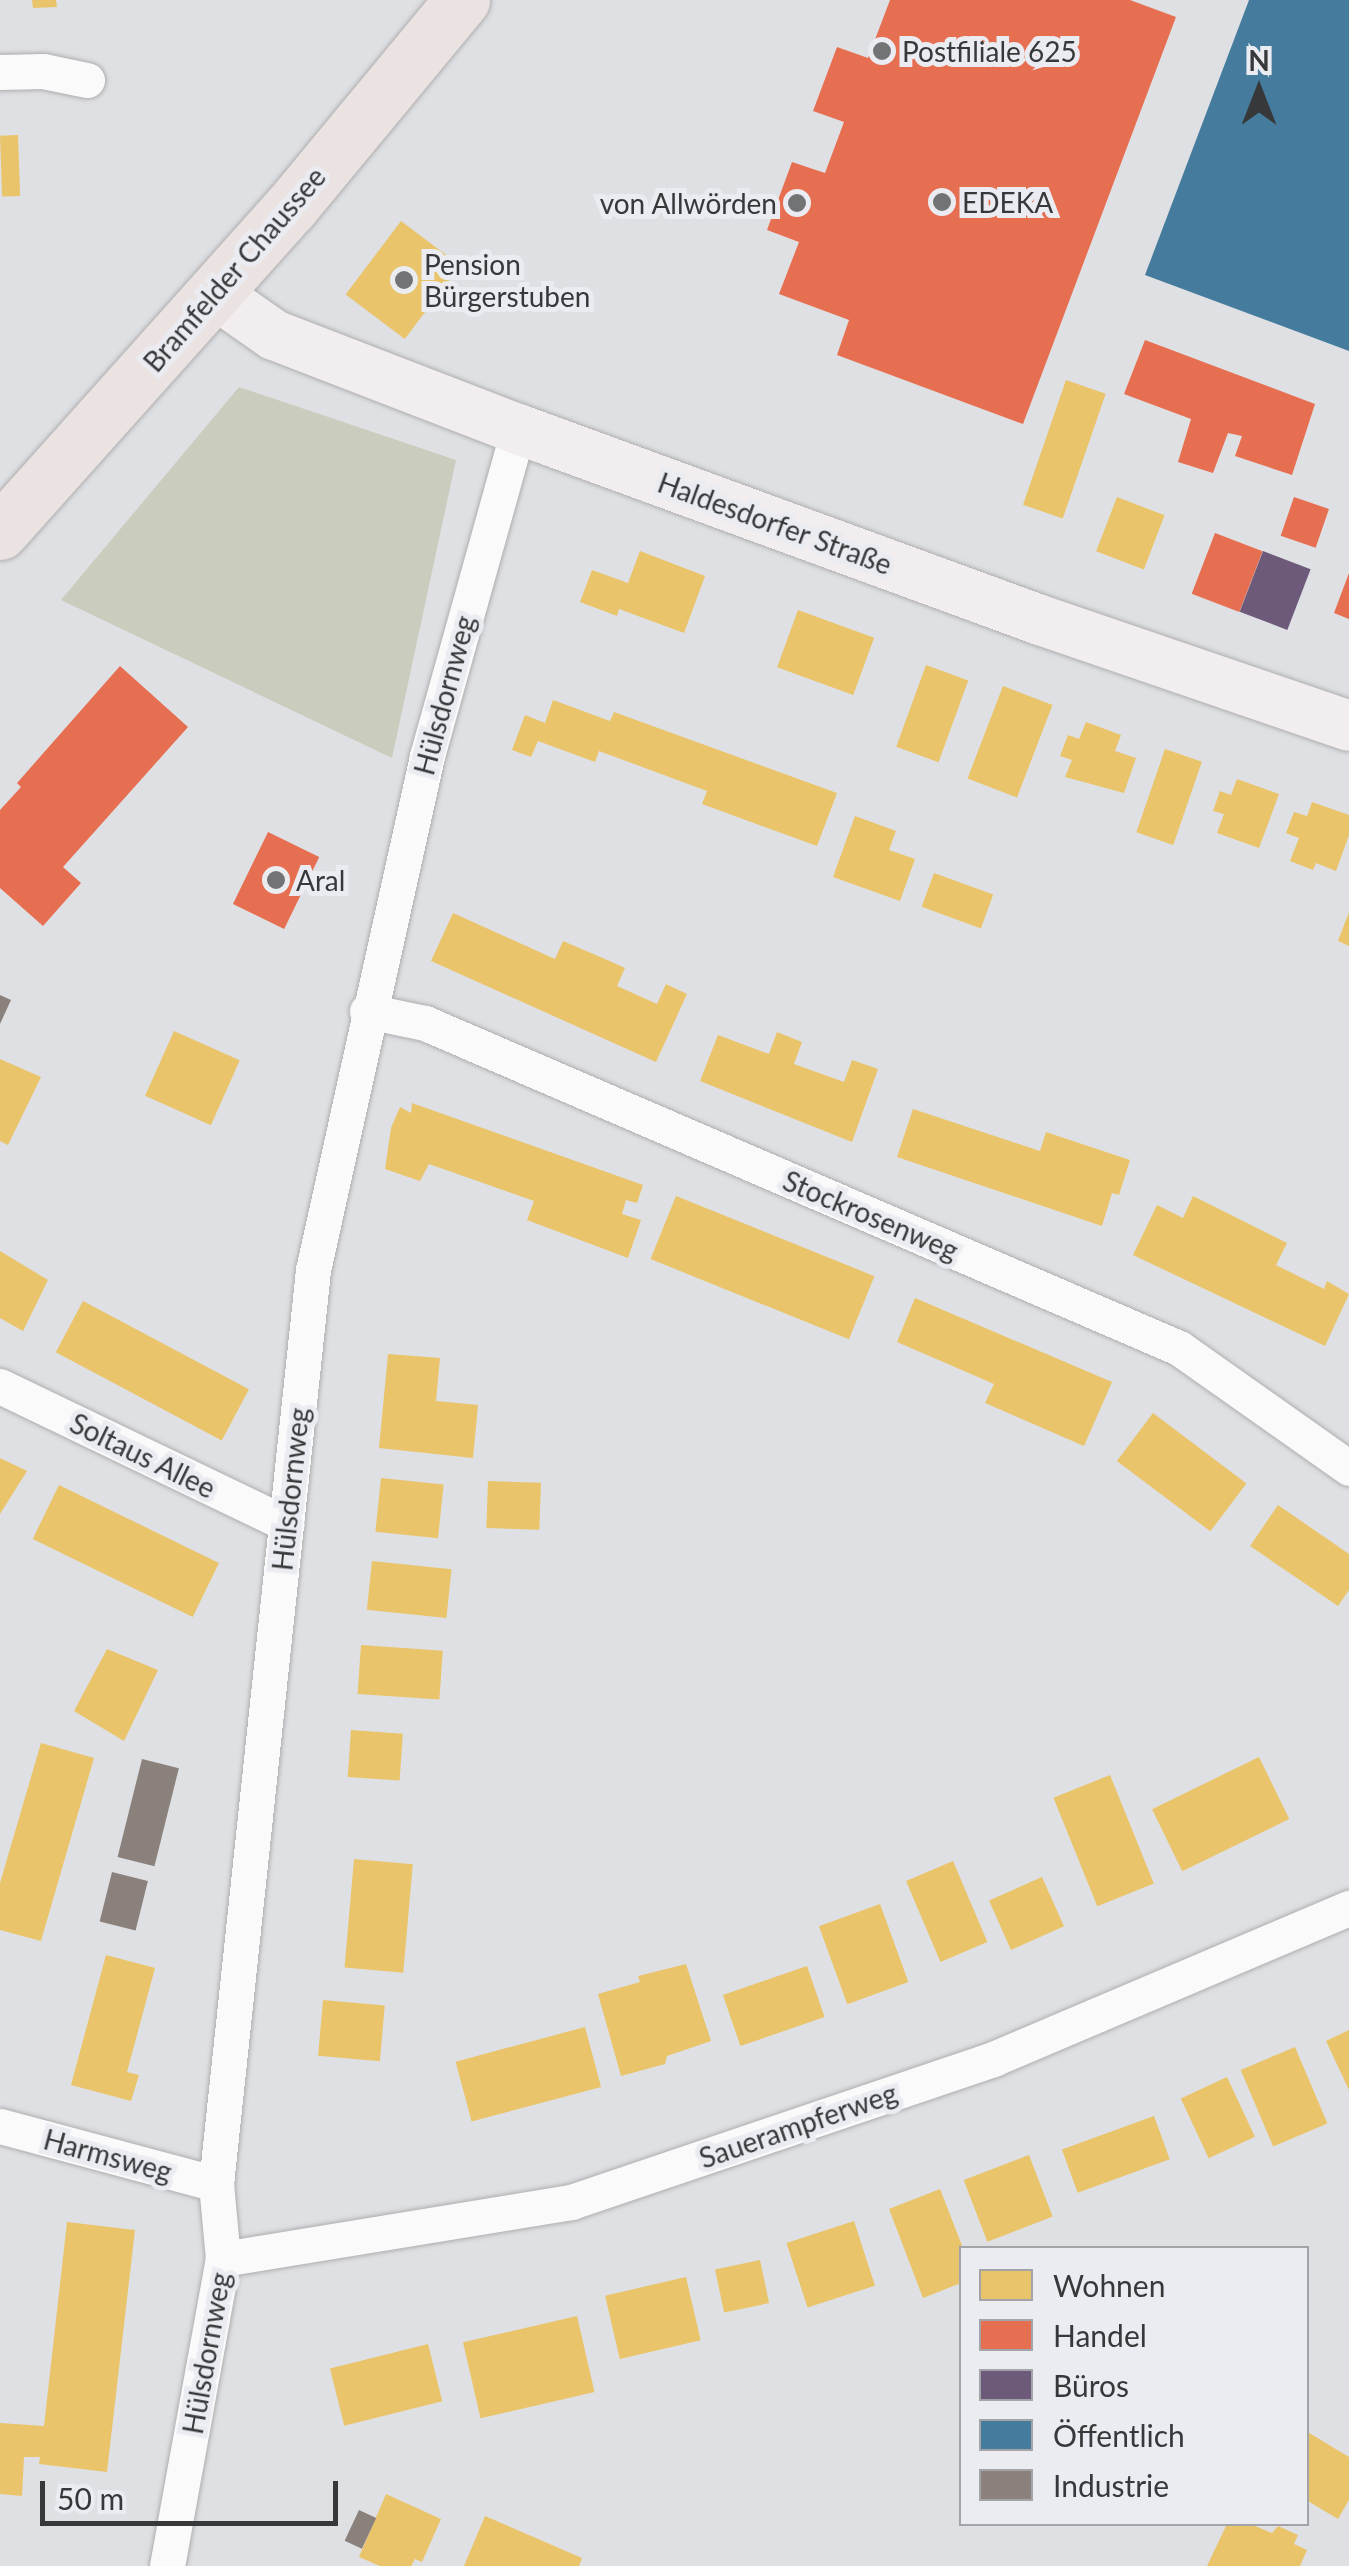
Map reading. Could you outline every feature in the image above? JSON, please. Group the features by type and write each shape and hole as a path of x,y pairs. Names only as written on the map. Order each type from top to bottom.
{"main road":[{"name":"Bramfelder Chaussee","path":"0,532 214,293 462,0"}],"street":[{"path":"0,72 42,71 88,80"},
{"name":"Haldesdorfer Straße","path":"214,293 274,335 1040,620 1349,726"},
{"name":"Hülsdornweg","path":"167,2566 223,2258 216,2184 313,1270 367,1012 427,756 518,428"},
{"name":"Stockrosenweg","path":"367,1012 425,1023 1179,1348 1349,1468"},
{"name":"Soltaus Allee","path":"0,1386 287,1524"},
{"name":"Sauerampferweg","path":"223,2258 572,2202 993,2059 1349,1908"},
{"name":"Harmsweg","path":"0,2126 216,2184"}],"shaded area":[{"path":"239,387 456,460 392,758 61,600"}],"building: Wohnen":[{"path":"32,0 56,0 57,7 33,8"},
{"path":"18,135 20,196 2,197 0,136"},
{"path":"401,221 460,266 405,339 346,294"},
{"path":"1066,380 1106,394 1063,518 1023,505"},
{"path":"1117,497 1165,515 1144,569 1096,551"},
{"path":"640,551 705,576 684,633 619,609 617,616 580,602 592,570 628,583"},
{"path":"798,610 874,638 853,695 777,667"},
{"path":"926,665 968,680 939,762 896,747"},
{"path":"1003,686 1052,705 1017,797 968,778"},
{"path":"553,700 610,721 614,712 837,793 817,846 702,804 707,791 599,751 595,762 538,741 531,757 512,750 525,715 545,723"},
{"path":"1086,722 1121,735 1115,751 1136,758 1124,793 1065,777 1072,760 1060,756 1068,735 1079,739"},
{"path":"1165,749 1202,762 1173,845 1136,832"},
{"path":"1237,779 1279,794 1259,848 1217,833 1224,814 1213,811 1220,791 1231,795"},
{"path":"1312,802 1349,815 1349,835 1336,871 1316,863 1313,870 1290,861 1299,838 1286,833 1294,812 1307,816"},
{"path":"855,816 896,831 889,850 915,859 900,901 833,877"},
{"path":"934,873 993,895 981,928 922,907"},
{"path":"1349,912 1349,946 1338,941"},
{"path":"453,913 555,959 563,941 605,959 625,968 617,986 657,1004 666,984 687,994 656,1062 431,961"},
{"path":"174,1031 240,1060 211,1125 145,1096"},
{"path":"777,1032 802,1042 794,1064 844,1082 852,1060 878,1069 852,1142 700,1081 718,1035 769,1054"},
{"path":"0,1059 41,1077 8,1145 0,1141"},
{"path":"412,1103 643,1185 637,1203 626,1200 622,1214 641,1220 628,1258 527,1220 534,1201 429,1164 420,1181 385,1169 391,1128 400,1107 411,1113"},
{"path":"913,1109 1040,1151 1046,1132 1130,1160 1119,1195 1112,1193 1102,1226 897,1157"},
{"path":"676,1196 874,1276 849,1339 651,1259"},
{"path":"1193,1196 1287,1243 1276,1265 1324,1289 1327,1281 1349,1294 1325,1346 1133,1255 1157,1205 1183,1218"},
{"path":"0,1251 48,1280 23,1331 0,1318"},
{"path":"915,1298 1112,1382 1084,1446 985,1403 994,1384 897,1342"},
{"path":"83,1301 249,1389 222,1440 56,1352"},
{"path":"388,1354 440,1358 436,1401 478,1405 473,1458 379,1448"},
{"path":"1153,1413 1246,1483 1210,1531 1117,1461"},
{"path":"0,1458 27,1471 0,1514"},
{"path":"381,1478 444,1485 438,1538 375,1532"},
{"path":"488,1481 541,1483 539,1530 486,1528"},
{"path":"59,1485 219,1563 193,1617 33,1539"},
{"path":"1278,1505 1349,1554 1349,1590 1338,1606 1250,1546"},
{"path":"372,1561 452,1569 446,1618 367,1610"},
{"path":"361,1645 443,1651 439,1700 358,1694"},
{"path":"107,1649 158,1670 124,1741 74,1711"},
{"path":"351,1730 403,1734 400,1781 348,1777"},
{"path":"41,1743 94,1758 41,1941 0,1930 0,1883"},
{"path":"1259,1757 1289,1819 1182,1871 1152,1809"},
{"path":"1110,1775 1154,1883 1097,1906 1053,1798"},
{"path":"354,1859 413,1864 403,1973 345,1968"},
{"path":"953,1861 987,1942 940,1962 906,1881"},
{"path":"1042,1877 1064,1926 1011,1950 989,1901"},
{"path":"880,1904 908,1982 847,2004 819,1926"},
{"path":"106,1955 155,1968 127,2072 139,2075 131,2101 71,2085"},
{"path":"686,1964 711,2041 667,2056 665,2064 621,2076 598,1994 640,1982 638,1976"},
{"path":"807,1966 825,2017 740,2046 723,1995"},
{"path":"323,2000 385,2005 380,2061 318,2056"},
{"path":"585,2027 601,2087 472,2122 456,2062"},
{"path":"1349,2030 1349,2090 1326,2041"},
{"path":"1295,2047 1327,2123 1273,2146 1241,2070"},
{"path":"1227,2077 1255,2137 1209,2158 1181,2099"},
{"path":"1154,2116 1170,2159 1078,2193 1062,2150"},
{"path":"1029,2155 1053,2217 987,2242 964,2180"},
{"path":"940,2189 962,2246 959,2246 959,2284 923,2298 889,2209"},
{"path":"854,2221 875,2286 807,2308 786,2243"},
{"path":"67,2222 135,2230 107,2472 39,2464 40,2457 24,2457 22,2496 0,2494 0,2423 44,2426"},
{"path":"760,2260 769,2303 724,2313 715,2270"},
{"path":"686,2277 701,2340 620,2359 605,2296"},
{"path":"577,2316 595,2392 481,2418 463,2342"},
{"path":"428,2344 442,2401 344,2426 330,2368"},
{"path":"1309,2433 1349,2457 1349,2500 1338,2519 1309,2502"},
{"path":"386,2494 441,2519 422,2562 415,2559 411,2566 380,2566 359,2557"},
{"path":"485,2516 582,2558 579,2566 464,2566"},
{"path":"1226,2526 1255,2526 1272,2533 1278,2526 1298,2535 1294,2544 1307,2550 1300,2566 1207,2566"}],"building: Handel":[{"name":"EDEKA","path":"890,0 1130,0 1176,17 1023,424 837,355 849,320 779,294 799,242 767,230 792,162 825,173 844,122 813,111 837,47 868,58"},
{"path":"1145,340 1315,404 1292,475 1235,456 1242,436 1228,433 1213,473 1178,462 1191,419 1124,394"},
{"path":"1294,497 1329,509 1316,548 1281,536"},
{"path":"1215,533 1263,551 1239,612 1192,594"},
{"path":"1349,573 1349,619 1334,613"},
{"path":"120,666 188,727 63,867 81,883 43,926 0,888 0,810 21,787 17,783"},
{"name":"Aral","path":"268,832 319,857 284,929 233,904"}],"building: Büros":[{"path":"1263,551 1311,569 1287,630 1240,612"}],"building: Öffentlich":[{"path":"1249,0 1349,0 1349,351 1145,275"}],"building: Industrie":[{"path":"0,995 11,1000 0,1024"},
{"path":"142,1759 179,1768 154,1866 118,1857"},
{"path":"112,1872 148,1881 136,1930 100,1921"},
{"path":"359,2510 376,2518 362,2549 345,2541"}],"place":[{"name":"Postfiliale 625","path":"882,51"},
{"name":"EDEKA","path":"942,202"},
{"name":"von Allwörden","path":"797,203"},
{"name":"Pension Bürgerstuben","path":"404,280"},
{"name":"Aral","path":"276,880"}]}
